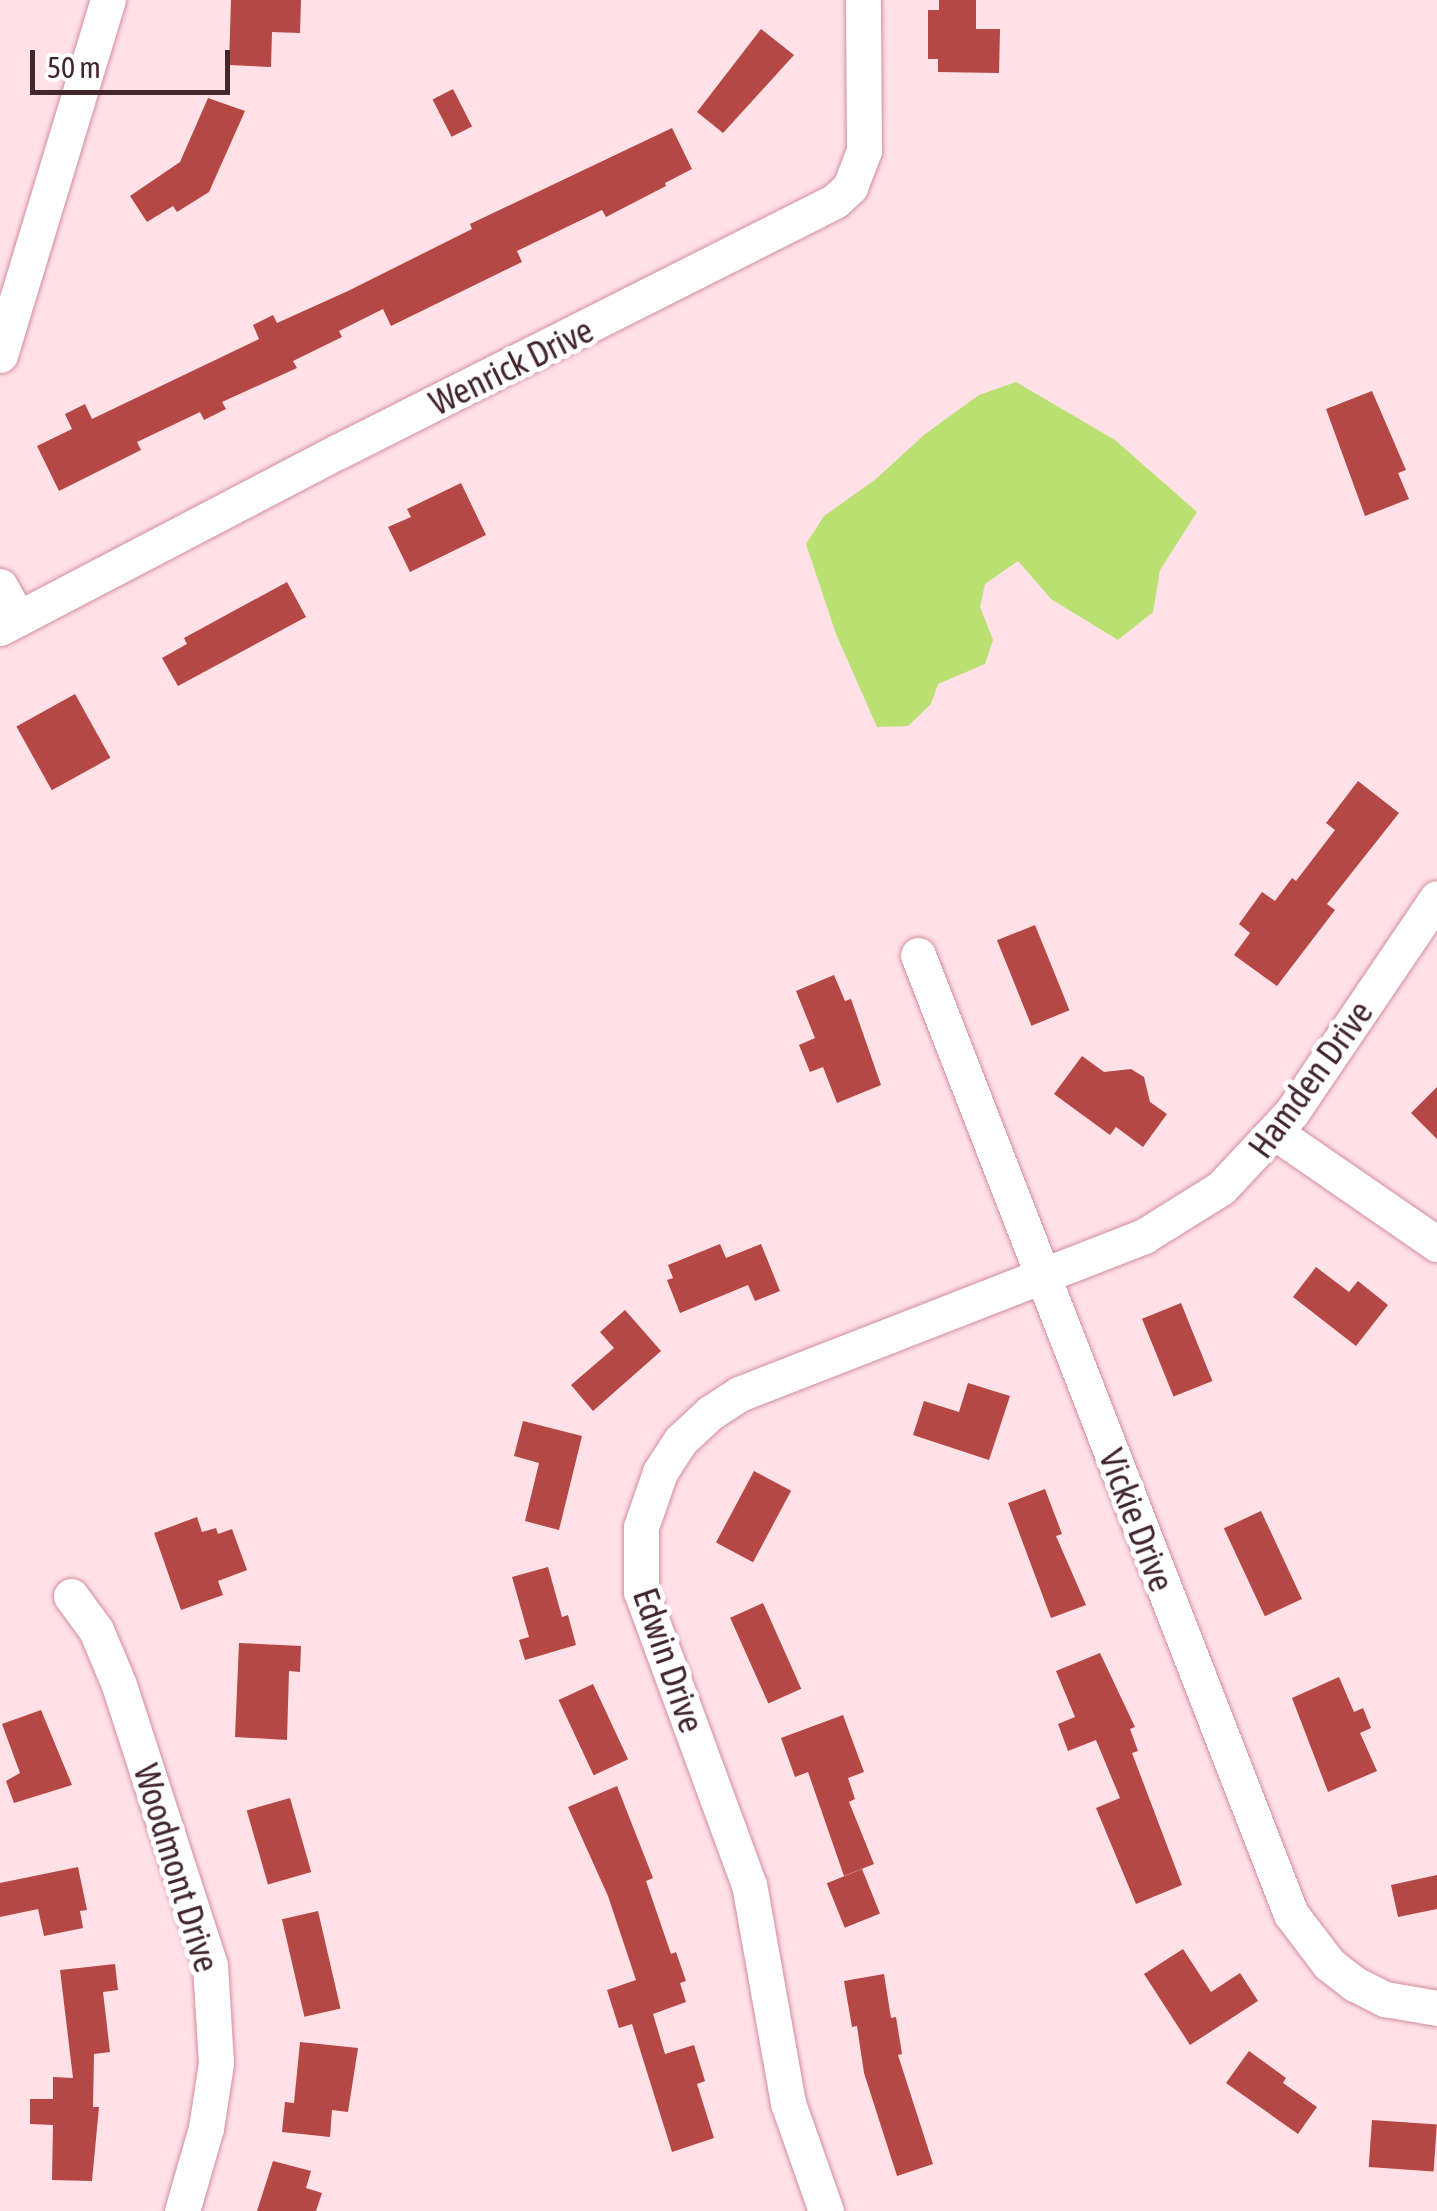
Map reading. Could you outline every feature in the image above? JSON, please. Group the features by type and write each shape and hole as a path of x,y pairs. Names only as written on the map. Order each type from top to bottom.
{"street":[{"path":"0,355 108,0"},
{"name":"Wenrick Drive","path":"9,623 339,450 836,201 850,187 864,151 863,0"},
{"path":"0,586 9,623"},
{"name":"Hamden Drive","path":"1042,1276 1144,1236 1184,1215 1241,1171 1276,1132 1437,898"},
{"name":"Vickie Drive","path":"918,955 1291,1914 1329,1964 1356,1984 1385,1999 1437,2008"},
{"path":"1276,1132 1437,1244"},
{"name":"Edwin Drive","path":"826,2211 788,2103 749,1885 646,1611 638,1570 641,1528 660,1472 682,1440 710,1413 739,1394 1042,1276"},
{"name":"Woodmont Drive","path":"71,1596 96,1630 119,1685 210,1965 216,2063 206,2128 182,2211"}],"shaded area":[{"path":"1016,382 1115,440 1197,512 1160,570 1153,612 1118,640 1051,599 1018,561 985,584 980,607 993,640 985,664 938,684 931,704 908,726 877,727 836,634 806,544 824,516 876,479 925,434 979,395"}],"building":[{"path":"231,0 301,0 300,33 272,32 271,67 229,65"},
{"path":"939,0 976,0 976,29 1000,29 999,73 938,72 938,59 928,59 928,10 939,10"},
{"path":"761,29 794,55 723,133 697,112"},
{"path":"453,89 472,126 452,137 433,99"},
{"path":"208,98 245,111 209,192 177,212 173,206 147,222 130,196 180,162"},
{"path":"672,128 692,169 665,183 666,186 606,217 602,210 517,251 522,262 391,326 383,309 339,331 342,337 293,361 297,368 222,402 226,409 204,420 200,412 137,442 141,450 59,491 37,446 72,429 65,414 85,404 92,419 259,339 253,325 273,315 277,323 348,291 472,229 470,224"},
{"path":"1372,391 1406,470 1398,473 1409,499 1365,516 1326,409"},
{"path":"461,483 486,535 410,572 388,527 411,517 407,509"},
{"path":"287,582 306,617 178,686 162,658 187,644 184,638"},
{"path":"75,694 110,758 52,790 16,726"},
{"path":"1358,781 1399,813 1327,904 1335,910 1277,986 1234,955 1250,933 1239,924 1262,892 1275,901 1292,878 1296,881 1335,830 1326,823"},
{"path":"1035,925 1069,1010 1031,1026 997,940"},
{"path":"834,975 845,1001 851,999 881,1085 837,1103 823,1067 810,1072 799,1045 815,1038 796,991"},
{"path":"1082,1056 1104,1072 1131,1069 1144,1077 1150,1102 1167,1114 1143,1147 1116,1127 1110,1135 1054,1094"},
{"path":"1437,1087 1437,1139 1411,1113"},
{"path":"720,1244 726,1258 761,1244 780,1291 755,1301 748,1285 680,1313 667,1280 673,1278 668,1265"},
{"path":"1316,1267 1349,1292 1358,1281 1388,1305 1356,1346 1293,1297"},
{"path":"1181,1303 1212,1381 1174,1397 1142,1319"},
{"path":"625,1310 661,1351 593,1411 571,1385 614,1348 600,1332"},
{"path":"968,1383 1010,1396 989,1460 913,1435 924,1401 959,1412"},
{"path":"523,1421 582,1436 559,1530 525,1521 539,1463 514,1456"},
{"path":"754,1471 791,1491 753,1562 716,1543"},
{"path":"1045,1489 1062,1534 1056,1536 1086,1605 1051,1618 1008,1503"},
{"path":"1261,1511 1302,1599 1265,1616 1224,1528"},
{"path":"197,1517 202,1532 216,1528 218,1534 232,1529 247,1570 218,1581 223,1595 181,1610 154,1533"},
{"path":"548,1567 562,1617 568,1615 576,1645 525,1660 519,1640 529,1637 512,1577"},
{"path":"763,1603 801,1689 768,1704 730,1618"},
{"path":"239,1643 301,1646 300,1672 289,1671 287,1740 235,1737"},
{"path":"1100,1653 1135,1727 1130,1729 1138,1751 1132,1753 1182,1885 1136,1904 1096,1808 1120,1798 1096,1740 1068,1751 1058,1724 1075,1717 1056,1671"},
{"path":"1339,1677 1354,1712 1363,1708 1371,1728 1360,1733 1377,1771 1328,1792 1292,1698"},
{"path":"593,1684 628,1759 594,1775 559,1700"},
{"path":"41,1710 72,1785 14,1803 6,1781 20,1773 2,1724"},
{"path":"843,1715 864,1772 848,1778 855,1799 849,1802 874,1864 844,1876 808,1772 795,1777 781,1738"},
{"path":"617,1786 653,1878 646,1881 671,1954 676,1952 686,1981 680,1983 686,2002 653,2014 665,2054 694,2045 705,2081 697,2084 714,2138 672,2152 632,2024 619,2028 607,1990 636,1980 608,1896 568,1807"},
{"path":"290,1798 311,1872 268,1884 247,1810"},
{"path":"78,1867 87,1910 80,1911 83,1928 44,1936 38,1909 0,1917 0,1883"},
{"path":"862,1869 880,1914 845,1928 827,1883"},
{"path":"1437,1875 1437,1909 1398,1917 1391,1885"},
{"path":"318,1911 340,2008 304,2017 282,1919"},
{"path":"1183,1949 1211,1992 1240,1973 1258,2001 1190,2045 1144,1974"},
{"path":"115,1964 118,1990 103,1992 110,2052 94,2054 93,2107 99,2107 92,2181 52,2180 53,2125 30,2124 30,2099 53,2099 53,2077 73,2078 60,1970"},
{"path":"884,1974 891,2018 896,2017 902,2054 898,2055 933,2164 897,2176 864,2073 857,2026 852,2027 844,1981"},
{"path":"300,2042 358,2048 348,2112 332,2110 330,2137 282,2132 285,2102 294,2103"},
{"path":"1249,2051 1286,2078 1283,2083 1317,2107 1298,2134 1226,2083"},
{"path":"1372,2120 1437,2125 1434,2171 1369,2167"},
{"path":"273,2161 311,2171 306,2188 322,2193 316,2211 257,2211"}]}
